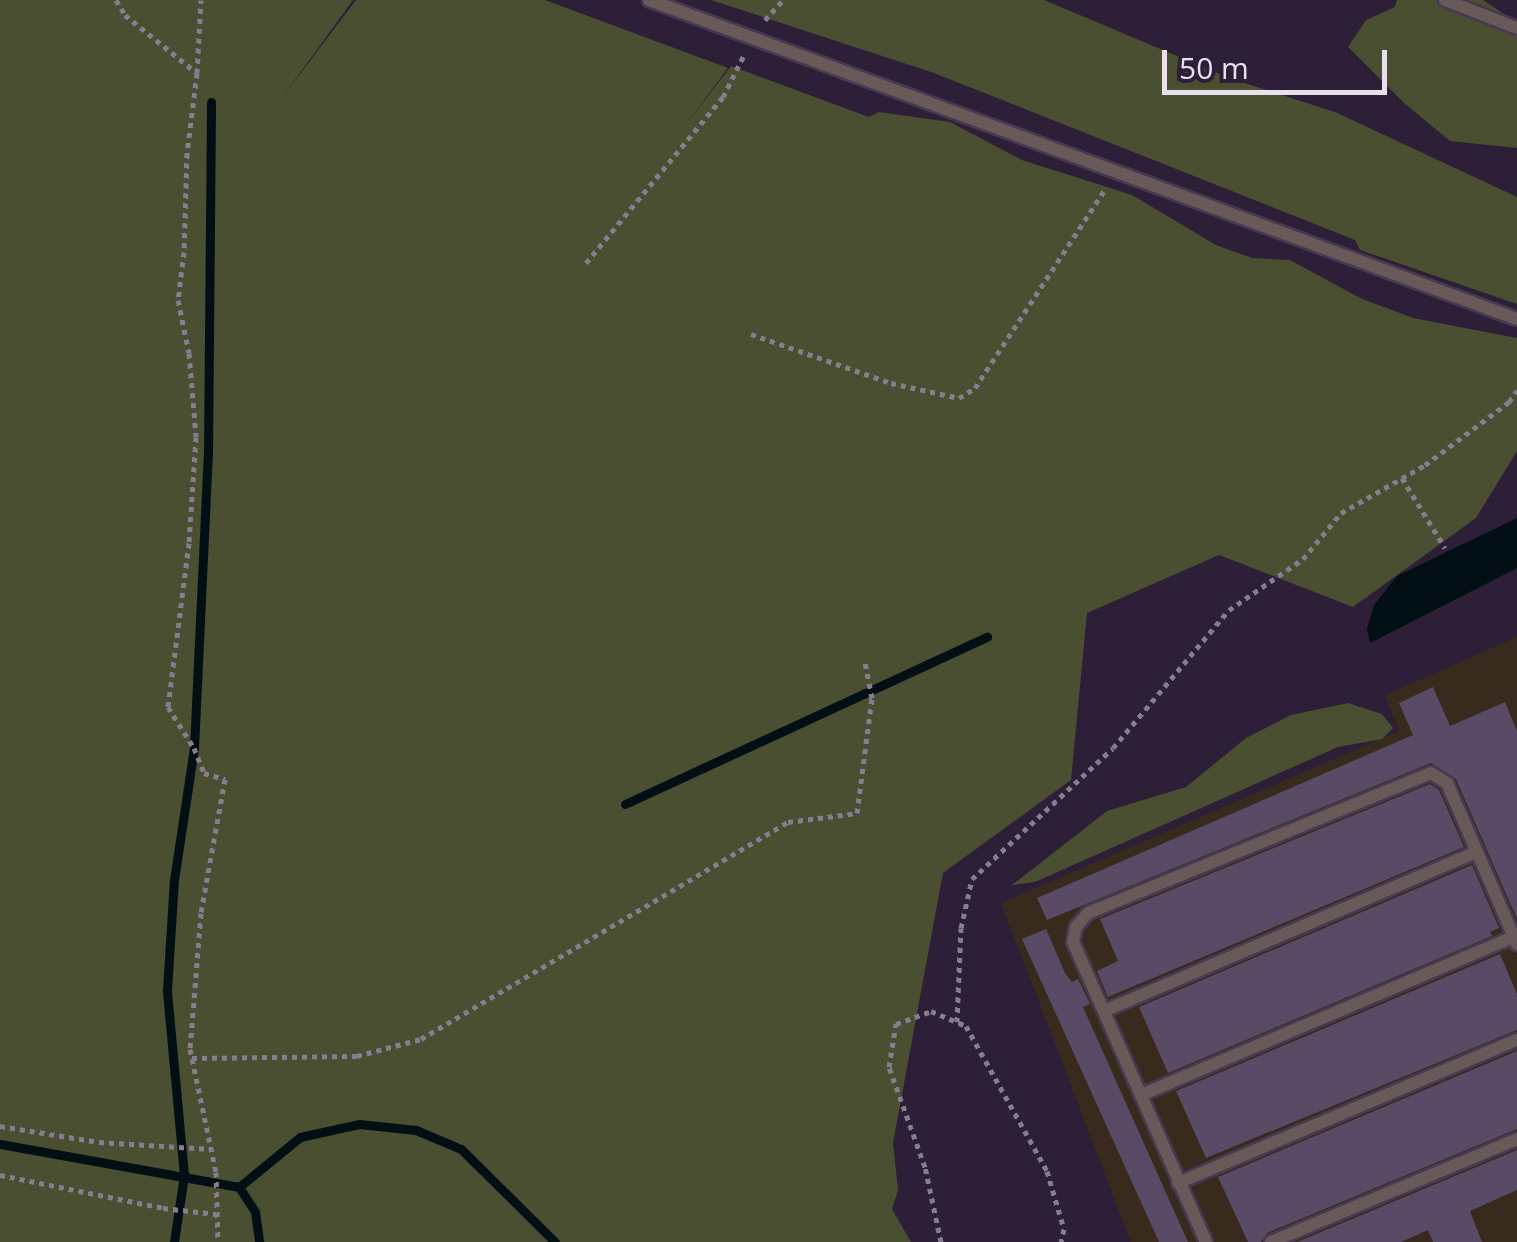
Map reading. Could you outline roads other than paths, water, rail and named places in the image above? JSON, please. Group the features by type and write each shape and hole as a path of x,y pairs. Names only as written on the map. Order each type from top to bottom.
{"lane":[{"path":"649,0 1517,319"},
{"path":"1445,0 1517,28"},
{"path":"1141,1095 1515,941 1447,783 1430,774 1088,913 1076,927 1073,942 1206,1242"},
{"path":"1104,1011 1477,852"},
{"path":"1178,1183 1517,1040"},
{"path":"1271,1242 1517,1139"}],"waterway":[{"path":"174,1242 184,1175 167,990 174,880 194,748 208,453 211,102"},
{"path":"625,804 987,637"},
{"path":"239,1187 300,1137 359,1124 416,1130 461,1149 555,1242"},
{"path":"0,1144 239,1187 255,1212 259,1242"}]}
